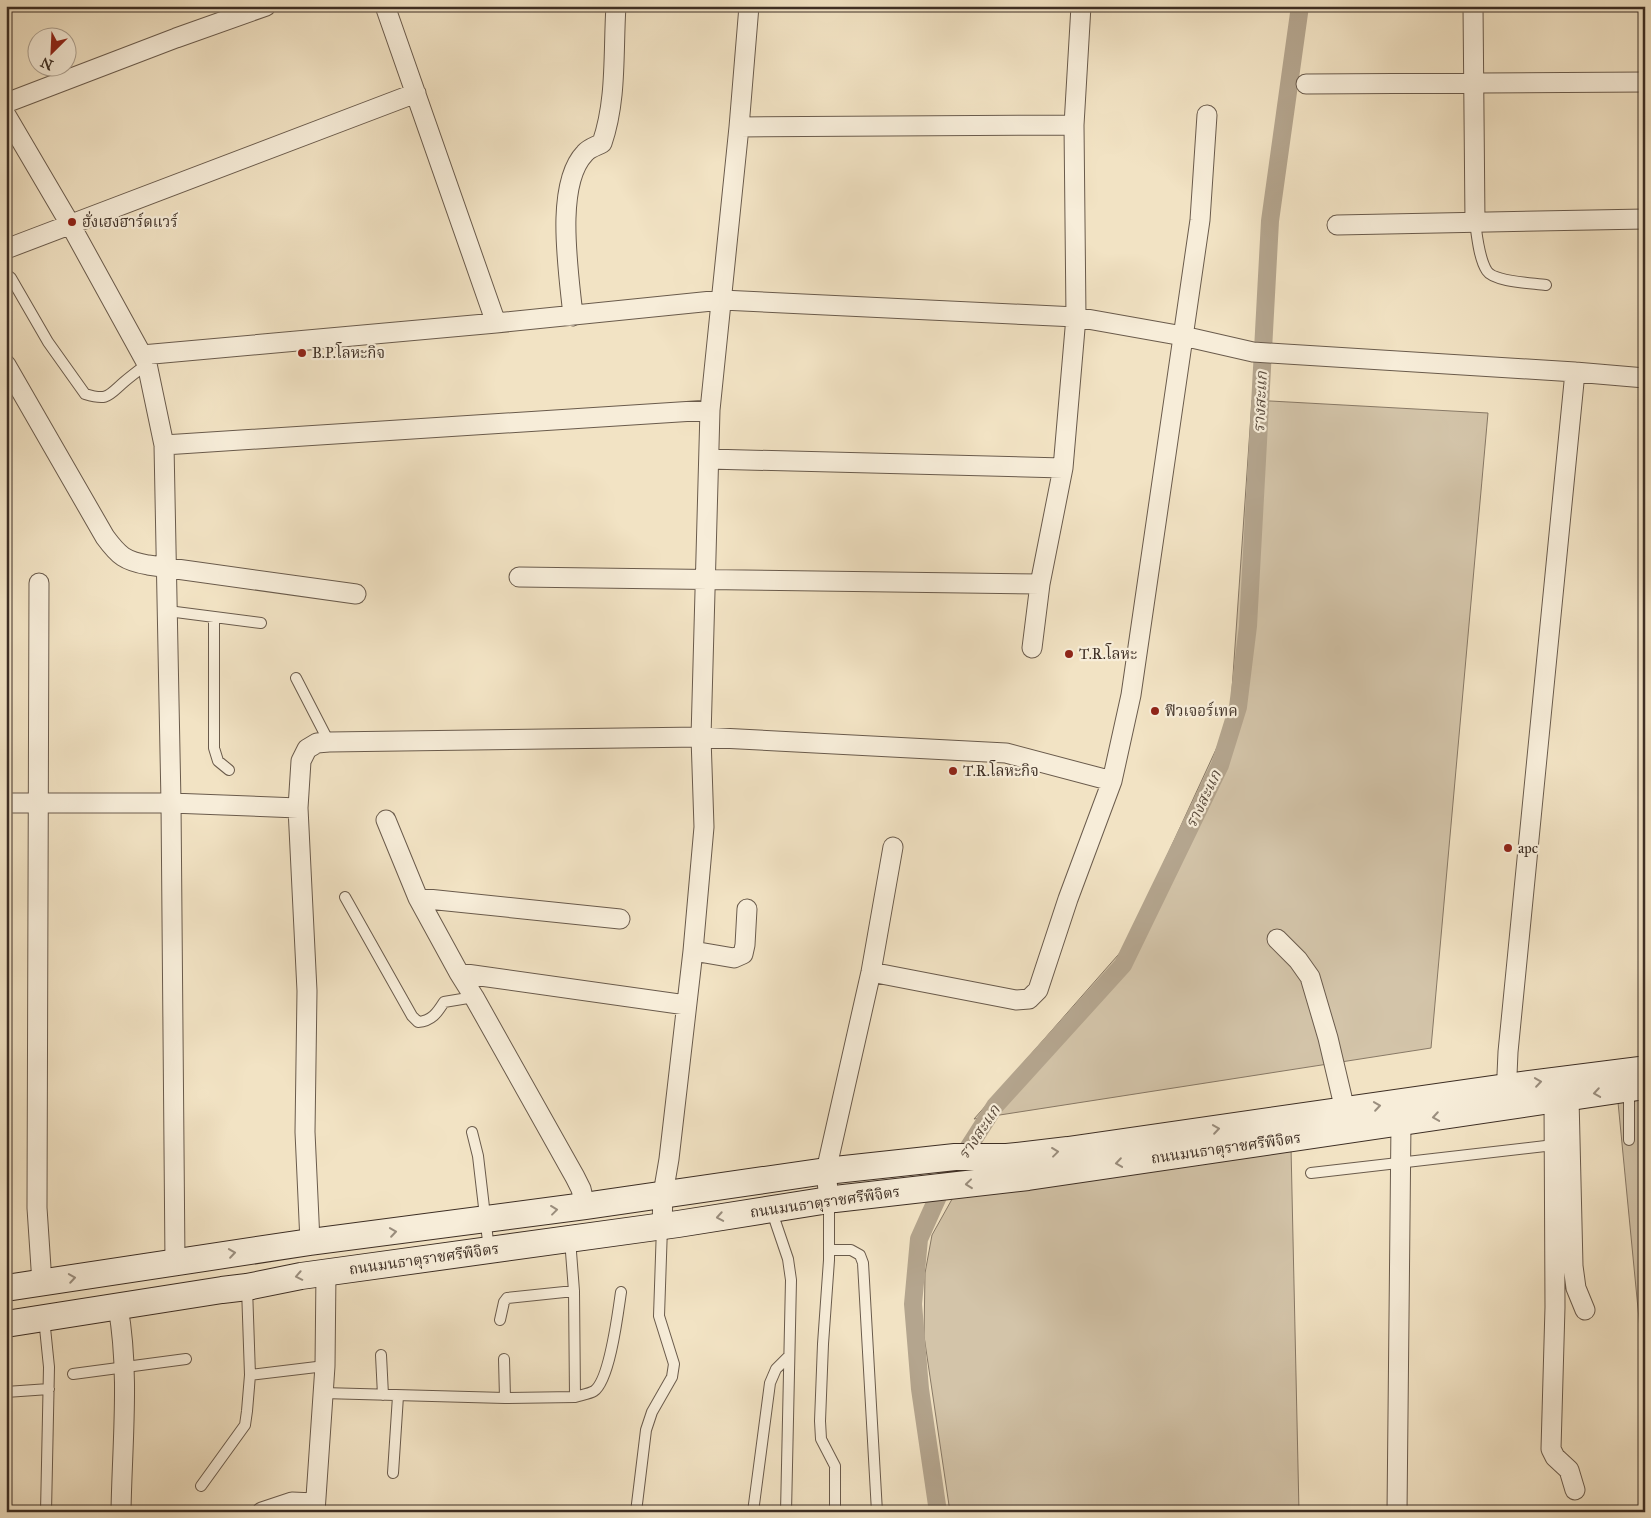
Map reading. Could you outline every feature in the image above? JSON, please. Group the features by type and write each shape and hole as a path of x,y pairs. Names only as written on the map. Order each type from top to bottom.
{"street":[{"path":"6,103 266,6"},
{"path":"385,6 496,323"},
{"path":"573,316 566,213 570,181 576,165 586,152 602,143 606,130 611,110 616,6"},
{"path":"662,1226 663,1194 669,1159 693,951 704,827 701,737 710,410 739,127 749,6"},
{"path":"1032,648 1040,584 1064,468 1076,317 1074,125 1081,6"},
{"path":"1473,6 1474,222"},
{"path":"1306,84 1645,82"},
{"path":"6,249 416,93"},
{"path":"6,115 70,224 145,360 164,445 171,803 175,1262"},
{"path":"871,972 1016,1000 1030,999 1038,990 1068,900 1112,781 1131,695 1200,220 1207,115"},
{"path":"739,127 1074,125"},
{"path":"1337,226 1645,219"},
{"path":"145,360 722,300 1076,317 1184,336 1253,352 1645,378"},
{"path":"6,365 116,553 130,562 356,594"},
{"path":"1506,1096 1576,372"},
{"path":"164,445 710,410"},
{"path":"709,459 1064,468"},
{"path":"520,577 1040,584"},
{"path":"40,583 37,1208 42,1283"},
{"path":"310,1242 305,1132 307,991 298,808 301,761 307,749 317,743 701,737 1006,753 1112,781"},
{"path":"6,803 171,803 298,808"},
{"path":"386,820 418,898 575,1177 585,1206"},
{"path":"829,1200 826,1171 871,972 893,847"},
{"path":"418,898 620,919"},
{"path":"693,951 734,958 743,954 747,909"},
{"path":"1277,939 1298,960 1310,977 1328,1038 1345,1110"},
{"path":"459,973 686,1005"},
{"name":"ถนนมนธาตุราชศรีพิจิตร","path":"6,1324 247,1287 326,1272 662,1226 770,1208 997,1181 1020,1163 1345,1110 1506,1096 1640,1081"},
{"name":"ถนนมนธาตุราชศรีพิจิตร","path":"6,1288 310,1242 585,1206 826,1171 955,1157 1020,1163 1401,1122 1506,1096 1562,1099 1640,1081"},
{"path":"1562,1099 1554,1145 1555,1307 1551,1449 1555,1457 1570,1470 1575,1490"},
{"path":"1562,1099 1573,1266 1576,1288 1585,1310"},
{"path":"1397,1512 1401,1122"},
{"path":"918,1162 932,1188"},
{"path":"262,1512 292,1502 315,1507 325,1366 326,1272"},
{"path":"118,1307 122,1330 124,1367 120,1512"}],"lane":[{"path":"1474,222 1487,273 1496,278 1546,285"},
{"path":"6,274 11,278 48,342 85,394 103,397 112,394 145,360"},
{"path":"168,611 261,623"},
{"path":"214,618 214,748 218,761 229,770"},
{"path":"296,678 329,742"},
{"path":"345,897 412,1016 418,1022 425,1022 435,1015 444,1002 474,997"},
{"path":"1629,1140 1640,1081"},
{"path":"472,1132 478,1156 489,1250"},
{"path":"1311,1173 1401,1161 1554,1145"},
{"path":"829,1200 829,1250 820,1421 821,1439 835,1466 835,1512"},
{"path":"770,1208 788,1259 791,1280 786,1512"},
{"path":"636,1512 646,1430 652,1412 672,1377 674,1364 660,1316 662,1226"},
{"path":"570,1238 574,1291 575,1397"},
{"path":"829,1250 851,1250 860,1254 863,1262 877,1512"},
{"path":"201,1486 245,1425 248,1411 250,1375 247,1287"},
{"path":"500,1320 504,1302 507,1298 574,1291"},
{"path":"323,1393 505,1398 575,1397 595,1390 602,1381 608,1364 621,1292"},
{"path":"44,1318 48,1367 46,1512"},
{"path":"381,1355 383,1395"},
{"path":"753,1512 770,1382 776,1369 789,1356"},
{"path":"73,1374 186,1359"},
{"path":"504,1359 505,1398"},
{"path":"250,1375 325,1366"},
{"path":"6,1392 48,1389"},
{"path":"393,1473 398,1396"}],"shaded area":[{"path":"1252,400 1488,413 1431,1048 974,1119 1125,947 1230,719"},
{"path":"1645,1088 1645,1512 1642,1512 1643,1360 1617,1092"},
{"path":"1291,1147 1299,1512 950,1512 924,1336 925,1273 932,1235 956,1192"}],"waterway":[{"name":"รางสะแก","path":"938,1512 920,1389 913,1304 919,1239 940,1192 995,1106 1123,965 1220,765 1238,707 1248,626 1270,221 1300,6"}],"place":[{"name":"ฮั่งเฮงฮาร์ดแวร์","path":"72,222"},
{"name":"B.P.โลหะกิจ","path":"302,353"},
{"name":"T.R.โลหะ","path":"1069,654"},
{"name":"ฟิวเจอร์เทค","path":"1155,711"},
{"name":"T.R.โลหะกิจ","path":"953,771"},
{"name":"apc","path":"1508,848"}]}
